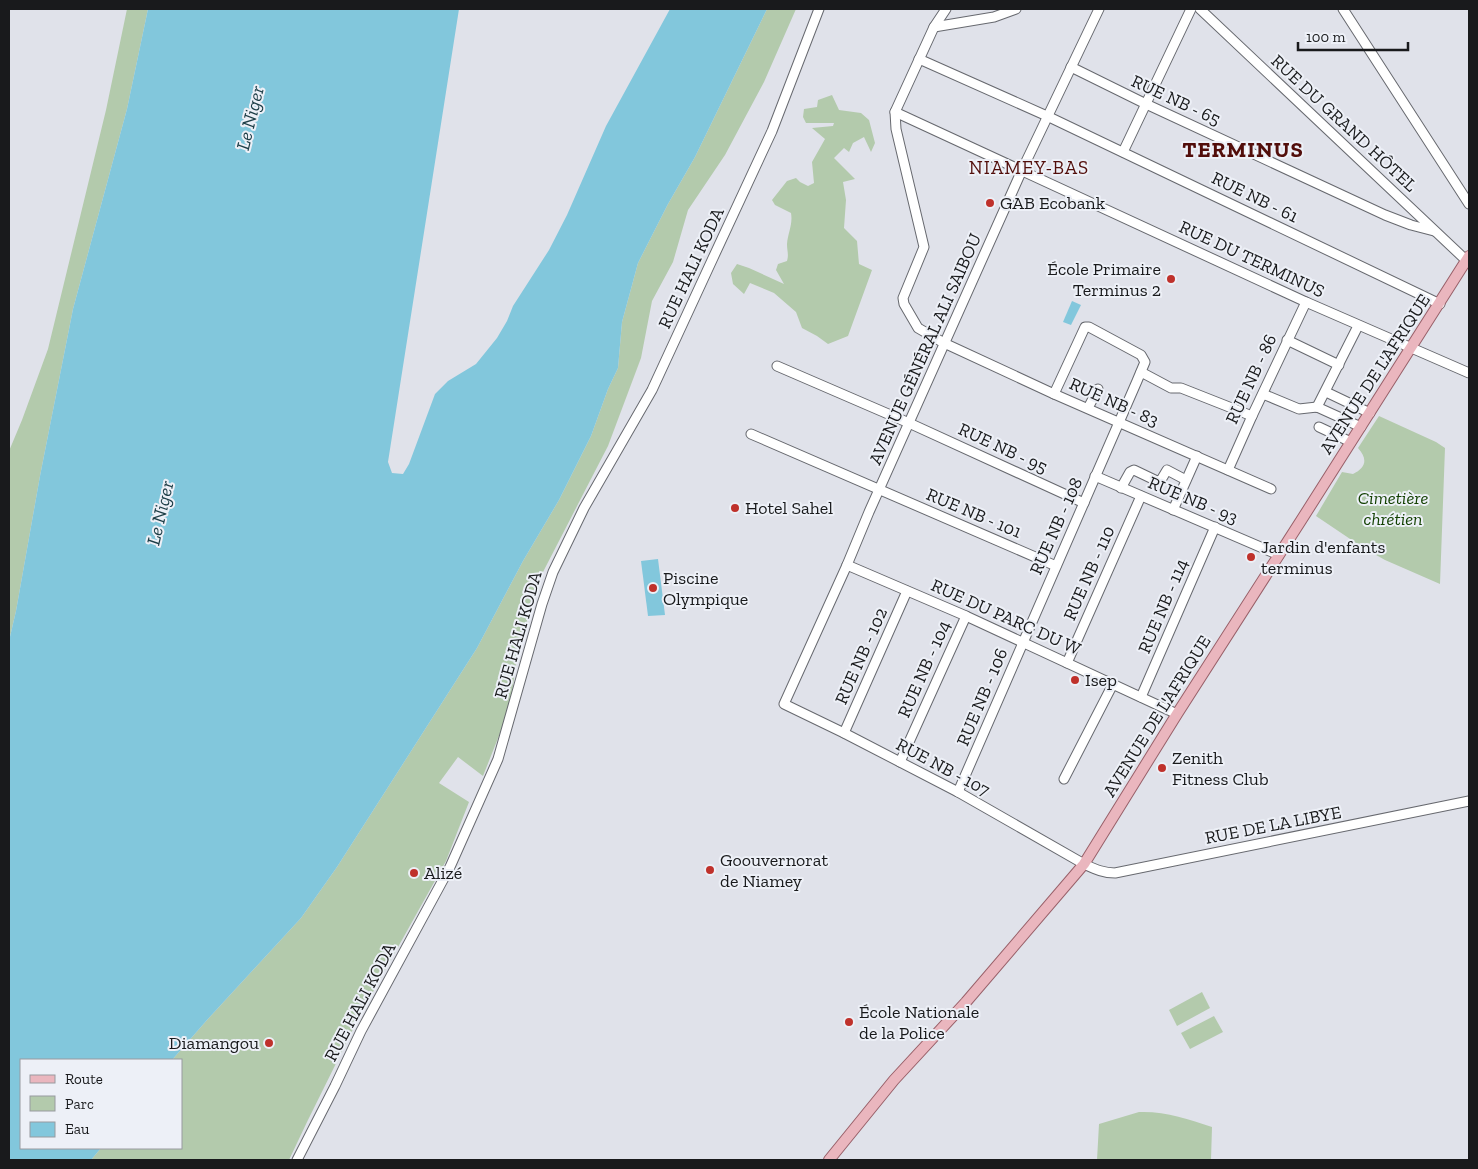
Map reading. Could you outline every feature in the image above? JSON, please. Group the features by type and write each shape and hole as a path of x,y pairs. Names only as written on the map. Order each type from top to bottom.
{"main road":[{"name":"AVENUE DE L'AFRIQUE","path":"829,1160 894,1080 966,1002 1084,864 1177,714 1468,259"}],"street":[{"name":"RUE HALI KODA","path":"297,1160 335,1086 360,1031 450,867 498,759 516,702 535,627 553,572 584,508 652,390 772,131 819,9"},
{"path":"895,112 934,27 946,9"},
{"path":"934,27 994,17 1016,9"},
{"path":"1123,152 1191,9"},
{"name":"RUE DU GRAND HÔTEL","path":"1200,9 1434,230 1468,259"},
{"path":"1343,9 1469,204"},
{"name":"AVENUE GÉNÉRAL ALI SAIBOU","path":"784,704 944,343 1095,11"},
{"name":"RUE NB - 61","path":"919,59 1047,116 1440,304"},
{"name":"RUE NB - 65","path":"1071,67 1146,104 1386,215 1411,225 1434,230"},
{"name":"RUE DU TERMINUS","path":"895,112 1358,326 1469,372"},
{"name":"RUE NB - 83","path":"895,112 896,129 924,247 904,298 904,304 918,328 944,343 1054,394 1271,489"},
{"name":"RUE NB - 86","path":"1228,470 1306,302"},
{"path":"1317,407 1358,326"},
{"name":"RUE NB - 108","path":"1023,642 1145,362 1143,358 1087,327 1084,328 1054,394"},
{"path":"1287,340 1338,365"},
{"name":"RUE NB - 95","path":"777,366 909,423 1084,503"},
{"path":"1141,372 1171,388 1181,388 1252,416"},
{"path":"1088,408 1098,389"},
{"path":"1326,392 1370,413"},
{"path":"1263,394 1299,409 1317,407 1361,427"},
{"path":"1319,426 1351,442"},
{"name":"RUE NB - 101","path":"751,434 1056,566"},
{"path":"1173,510 1197,456"},
{"path":"1121,488 1132,470 1157,481 1161,480 1167,470 1186,480"},
{"name":"RUE NB - 93","path":"1095,476 1279,554"},
{"name":"RUE NB - 110","path":"1067,663 1141,496"},
{"name":"RUE NB - 114","path":"1141,698 1215,527"},
{"name":"RUE DU PARC DU W","path":"847,565 966,616 1177,714"},
{"name":"RUE NB - 102","path":"844,733 907,591"},
{"name":"RUE NB - 104","path":"900,762 966,616"},
{"name":"RUE NB - 106","path":"958,792 1023,642"},
{"path":"1064,778 1113,684"},
{"name":"RUE NB - 107","path":"784,704 958,792 1084,864"},
{"name":"RUE DE LA LIBYE","path":"1084,864 1099,872 1115,873 1469,801"}],"green space":[{"path":"127,9 148,9 127,109 73,309 9,641 9,451 48,349 106,110"},
{"path":"767,9 796,9 764,82 725,155 688,210 673,262 652,301 641,358 608,446 543,572 518,648 510,708 483,776 458,757 439,783 469,802 446,861 359,1017 289,1160 91,1160 100,1149 182,1149 182,1059 173,1059 301,918 337,867 477,648 523,561 559,500 591,436 608,389 618,368 622,322 638,263 668,204 695,157"},
{"path":"832,95 839,110 861,113 869,120 875,143 871,152 864,137 853,143 849,152 844,148 834,158 855,179 843,182 846,200 844,228 857,241 859,264 872,270 848,336 828,344 802,328 796,312 774,293 750,283 744,294 733,284 731,273 737,264 784,284 776,270 778,264 787,261 791,213 775,205 772,200 787,181 796,178 808,186 814,183 812,162 825,139 812,128 833,126 834,123 806,123 803,117 804,109 817,107 818,100"},
{"name":"Cimetière chrétien","path":"1379,416 1445,448 1440,584 1385,560 1316,516 1342,472 1353,474 1363,466 1364,459 1358,448"},
{"path":"1202,992 1210,1008 1177,1026 1169,1010"},
{"path":"1214,1016 1223,1032 1190,1049 1181,1033"},
{"path":"1139,1112 1167,1114 1212,1127 1211,1160 1097,1160 1099,1124"}],"water":[{"name":"Le Niger","path":"148,9 459,9 388,462 392,473 403,474 409,464 435,394 448,381 476,364 497,338 513,306 549,250 567,215 606,126 670,9 767,9 695,157 668,204 638,263 622,322 618,368 608,389 591,436 559,500 523,561 477,648 337,867 301,918 173,1059 20,1059 20,1149 100,1149 91,1160 9,1160 9,641 73,309 127,109"},
{"path":"1072,301 1081,305 1071,325 1063,322"},
{"name":"Piscine Olympique","path":"658,559 665,615 648,616 641,561"}],"place":[{"name":"GAB Ecobank","path":"990,203"},
{"name":"École Primaire Terminus 2","path":"1171,279"},
{"name":"Hotel Sahel","path":"735,508"},
{"name":"Jardin d'enfants terminus","path":"1251,557"},
{"name":"Piscine Olympique","path":"653,588"},
{"name":"Isep","path":"1075,680"},
{"name":"Zenith Fitness Club","path":"1162,768"},
{"name":"Goouvernorat de Niamey","path":"710,870"},
{"name":"Alizé","path":"414,873"},
{"name":"École Nationale de la Police","path":"849,1022"},
{"name":"Diamangou","path":"269,1043"}],"district":[{"name":"TERMINUS","path":"1243,149"},
{"name":"NIAMEY-BAS","path":"1029,167"}]}
